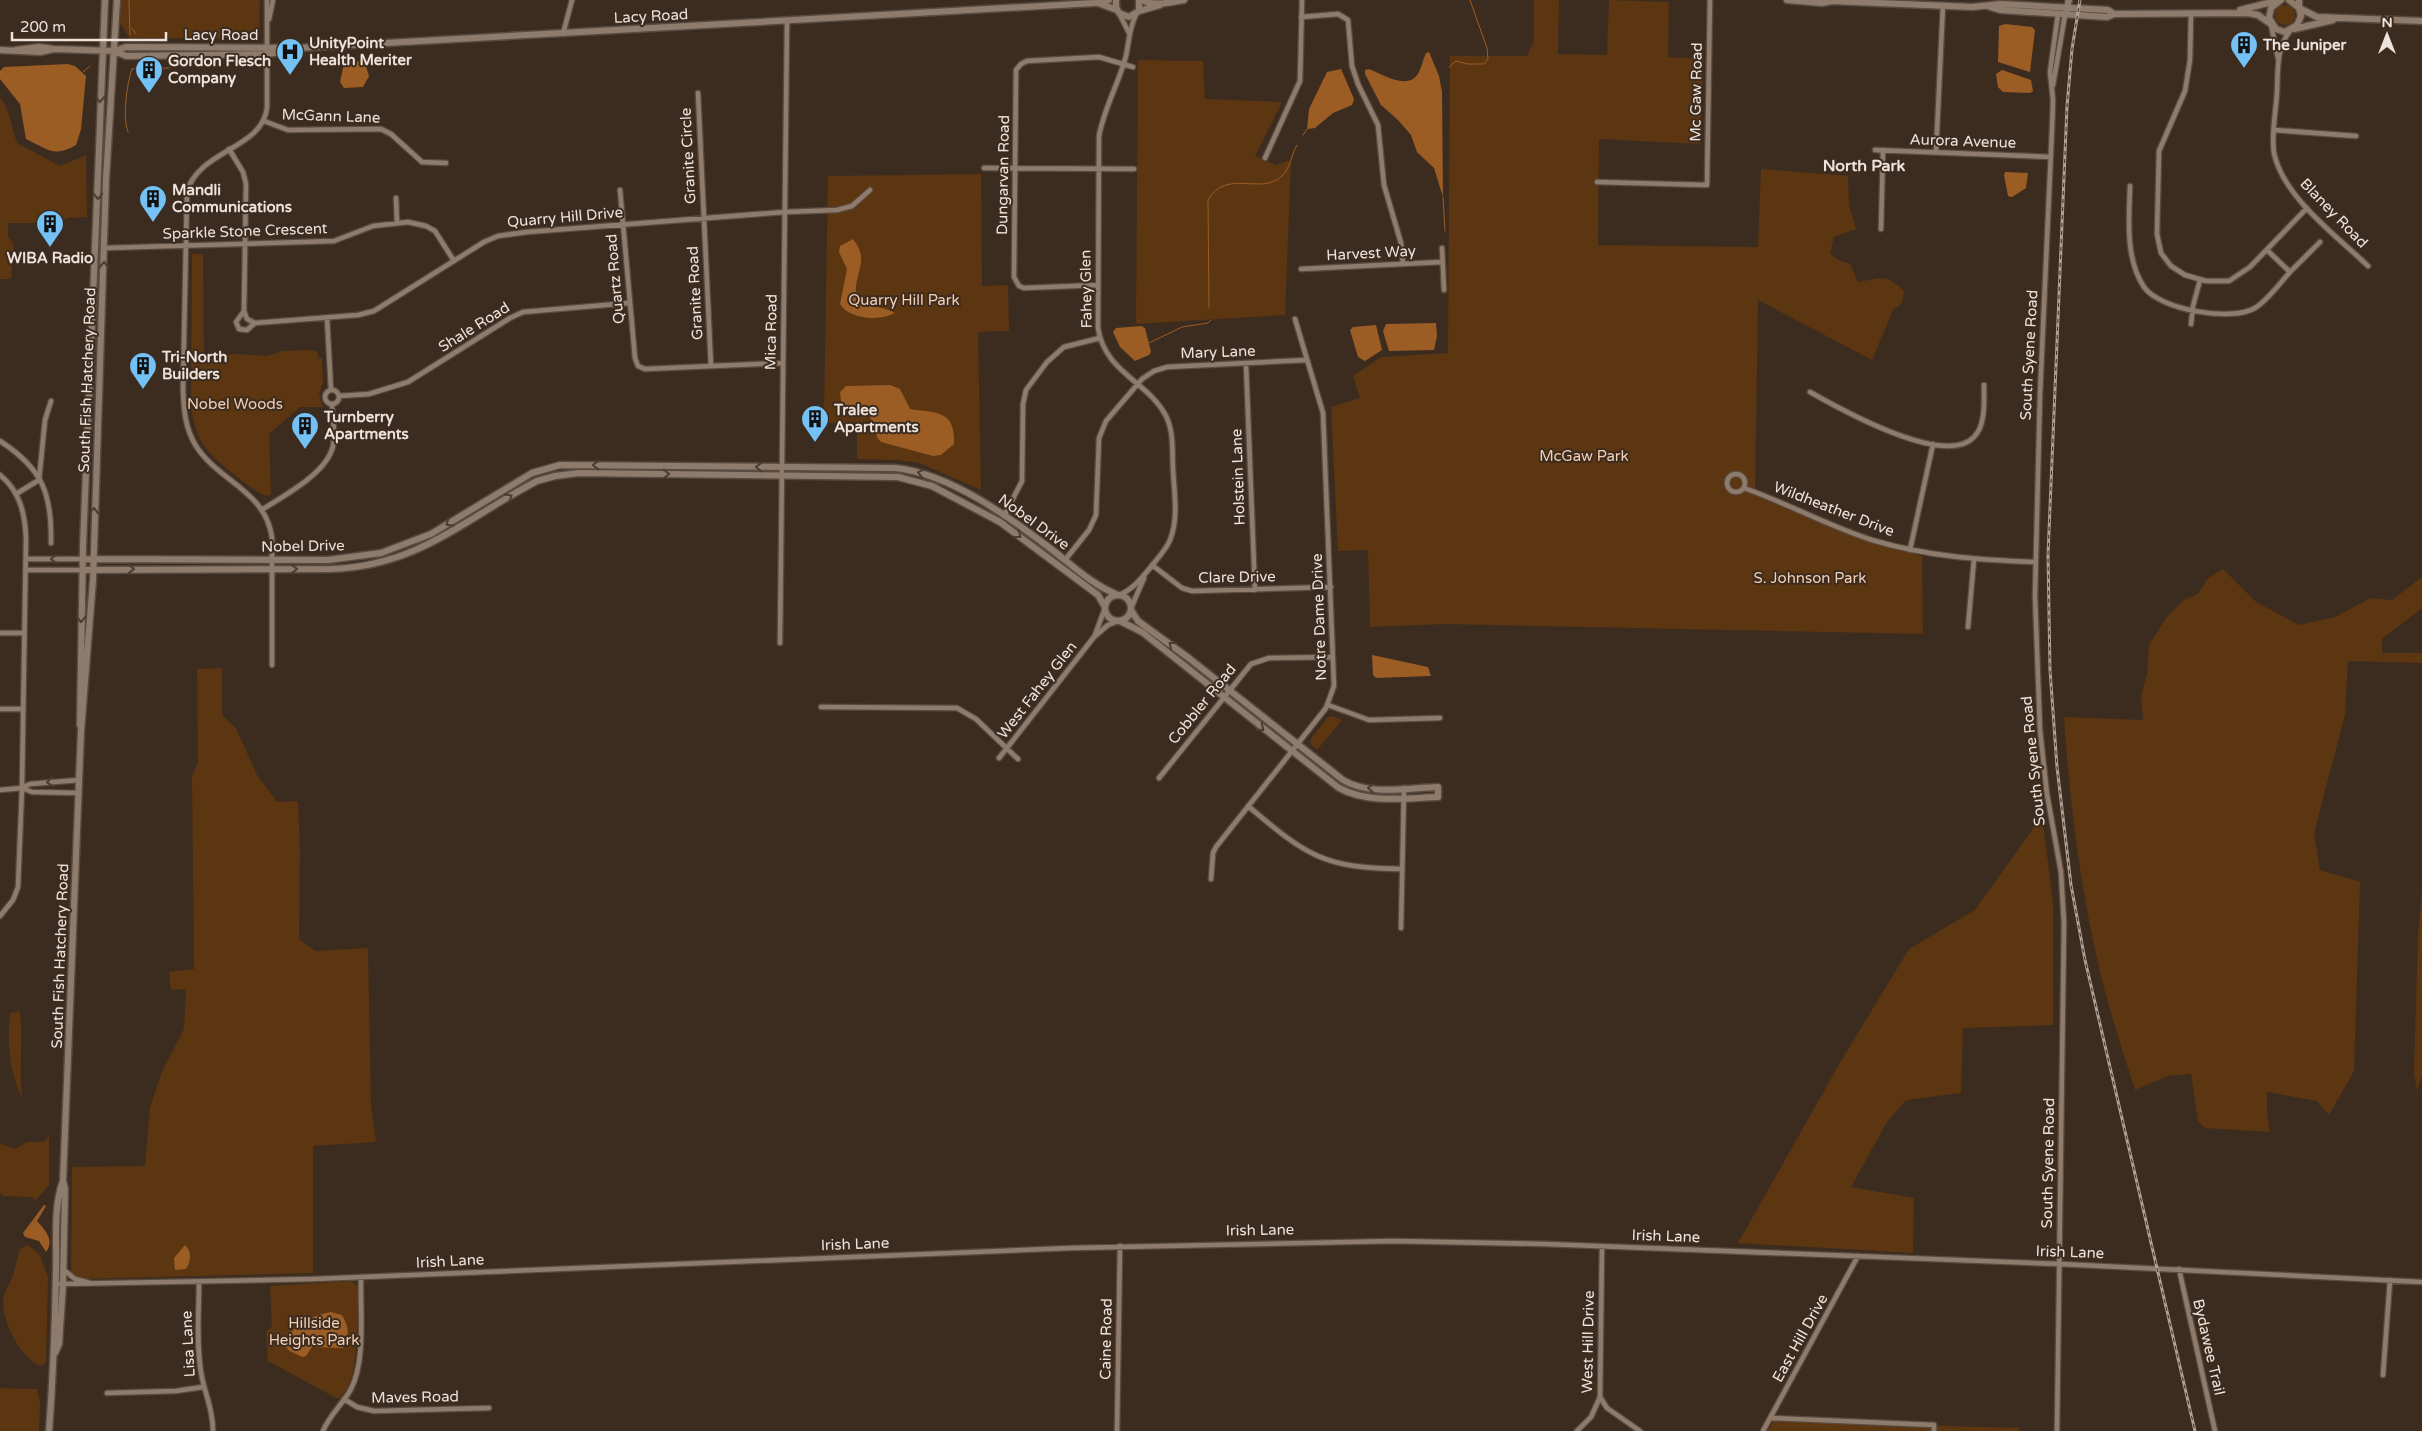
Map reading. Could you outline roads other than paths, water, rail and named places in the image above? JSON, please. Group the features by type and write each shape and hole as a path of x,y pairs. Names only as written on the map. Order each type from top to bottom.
{"main road":[{"name":"South Fish Hatchery Road","path":"81,732 79,717 82,559 105,0"},
{"name":"South Fish Hatchery Road","path":"60,1284 65,1189 63,1181 78,793 94,570 106,179 117,0"},
{"name":"Lacy Road","path":"115,51 126,47 297,48 1097,3 1108,0"},
{"path":"1116,0 1118,12"},
{"path":"1137,13 1141,0 1148,3 1161,4"},
{"path":"1137,13 1161,4 1184,0"},
{"path":"1787,0 1822,3 1831,0 1943,5 1990,6 2001,4 2062,9 2108,10 2114,14 2230,12 2258,15 2280,31 2339,19"},
{"name":"South Syene Road","path":"2062,9 2069,0"},
{"path":"2289,0 2311,16 2339,19 2422,21"},
{"path":"2292,30 2300,21 2299,0"},
{"path":"2230,12 2278,1"},
{"path":"2271,24 2269,12 2278,1"},
{"name":"Lacy Road","path":"1097,3 1125,17 1137,13"},
{"name":"Lacy Road","path":"0,50 40,52 54,49 103,50 115,51 126,56 268,54 297,48"},
{"name":"Nobel Drive","path":"82,559 336,560 380,553 398,548 431,534 521,479 541,469 560,465 902,469 935,477 1005,514 1095,584 1126,597 1138,621 1190,659 1343,780 1350,784 1371,789 1438,787 1438,797 1358,796 1339,788 1142,632 1108,616 1098,595 1000,522 932,486 902,478 579,473 555,476 525,487 437,541 416,551 370,565 340,568 82,570"},
{"name":"Fahey Glen","path":"1105,608 1108,600 1118,595"},
{"name":"Fahey Glen","path":"1119,621 1126,618 1131,609"},
{"name":"South Fish Hatchery Road","path":"49,1431 54,1357 59,1344 58,1221 60,1189 63,1181"}],"street":[{"path":"267,0 269,19 267,108 264,121 253,134 205,164 190,182 186,200 183,390 185,421 192,438 204,456 263,509 271,529 272,665"},
{"path":"269,19 273,0"},
{"path":"563,34 572,0"},
{"path":"1265,158 1300,81 1302,0"},
{"name":"Mc Gaw Road","path":"1597,182 1707,185 1710,0"},
{"path":"1936,152 1943,5"},
{"name":"South Syene Road","path":"2057,1431 2064,924 2061,872 2047,794 2040,730 2034,562 2051,157 2052,88 2062,9"},
{"path":"1118,12 1129,33"},
{"name":"Fahey Glen","path":"1118,595 1128,591 1152,565 1169,541 1175,516 1171,428 1162,409 1116,366 1100,338 1098,169 1102,122 1123,64 1129,33 1137,13"},
{"path":"2191,13 2190,60 2185,91 2159,152 2157,234 2161,253 2178,272 2200,280 2220,282 2236,278 2307,208"},
{"path":"1301,16 1338,14 1348,20 1352,66 1358,84 1378,125 1384,185 1401,243 1403,264"},
{"name":"Mica Road","path":"780,642 787,21"},
{"name":"Blaney Road","path":"2271,24 2278,58"},
{"name":"Blaney Road","path":"2292,30 2283,42 2278,58 2274,154 2288,184 2307,208 2368,266"},
{"name":"Dungarvan Road","path":"1098,285 1033,288 1019,286 1014,277 1017,168 1016,70 1026,61 1099,57 1123,64"},
{"path":"1123,64 1133,67"},
{"name":"Granite Circle","path":"698,93 703,218"},
{"name":"McGann Lane","path":"264,121 288,130 387,130 422,162 446,163"},
{"path":"2274,130 2356,136"},
{"path":"229,149 242,172 246,184 244,311 236,322 239,329 247,330 255,322"},
{"name":"Aurora Avenue","path":"1875,150 2051,157"},
{"path":"1881,229 1883,150"},
{"path":"984,168 1134,169"},
{"path":"2130,186 2130,244 2141,282 2149,293 2183,309 2218,314 2250,310 2258,306 2320,242"},
{"name":"Quartz Road","path":"620,190 629,303 635,358 638,366 645,369 711,366"},
{"name":"Quarry Hill Drive","path":"244,311 247,319 255,322 358,315 374,311 498,236 623,224 837,210 852,206 870,190"},
{"path":"396,198 397,223"},
{"name":"Granite Road","path":"703,218 711,366"},
{"name":"Sparkle Stone Crescent","path":"105,248 334,241 373,226 417,223 435,231 454,261"},
{"path":"1442,248 1444,290"},
{"path":"2266,250 2290,272"},
{"name":"Harvest Way","path":"1301,269 1442,262"},
{"path":"2191,324 2192,311 2200,280"},
{"name":"Shale Road","path":"339,396 369,394 408,382 510,318 523,312 629,303"},
{"path":"328,318 331,390 325,396 327,402 332,404"},
{"name":"Notre Dame Drive","path":"1211,879 1213,853 1216,847 1328,705 1334,686 1323,413 1296,319"},
{"path":"1000,522 1022,481 1023,404 1026,390 1048,362 1064,347 1100,338"},
{"name":"Mary Lane","path":"1065,560 1089,530 1096,515 1100,432 1106,421 1149,373 1167,367 1307,360"},
{"path":"711,366 783,363"},
{"name":"Holstein Lane","path":"1246,364 1255,590"},
{"path":"1810,392 1877,426 1933,444 1956,447 1974,438 1980,429 1983,419 1984,385"},
{"path":"331,390 336,391 339,396 337,401 332,404"},
{"path":"39,480 45,420 51,401"},
{"path":"263,509 314,474 328,461 333,444 332,404"},
{"path":"0,441 22,457 46,492 52,512 51,543"},
{"path":"1910,550 1933,444"},
{"path":"708,466 708,475"},
{"path":"902,469 902,478"},
{"name":"Wildheather Drive","path":"1737,474 1742,476 1745,482 1744,488 1740,492 1731,491 1727,484 1728,478 1737,474"},
{"path":"0,475 16,494 26,520 22,788 18,887 13,900 0,916"},
{"path":"16,494 39,480"},
{"name":"Wildheather Drive","path":"1744,488 1848,531 1910,550 1974,559 2034,562"},
{"name":"Nobel Drive","path":"26,559 82,559"},
{"path":"1968,627 1974,559"},
{"name":"Clare Drive","path":"1152,565 1187,590 1199,592 1331,587"},
{"name":"Nobel Drive","path":"26,570 82,570"},
{"name":"Fahey Glen","path":"1131,609 1145,574"},
{"name":"Fahey Glen","path":"1094,637 1105,608"},
{"name":"Fahey Glen","path":"1094,637 1108,625 1119,621"},
{"path":"0,633 24,633"},
{"name":"West Fahey Glen","path":"999,758 1094,637"},
{"name":"Cobbler Road","path":"1159,778 1248,666 1263,658 1334,657"},
{"path":"1184,666 1190,659"},
{"path":"1328,705 1369,720 1440,718"},
{"path":"821,707 957,708 976,720 1018,760"},
{"path":"0,709 23,709"},
{"path":"0,790 22,788 30,784 79,780"},
{"path":"1339,788 1343,780"},
{"path":"22,788 32,792 78,793"},
{"path":"1401,928 1404,788"},
{"path":"1248,806 1288,840 1320,858 1350,866 1402,869"},
{"name":"Irish Lane","path":"60,1284 199,1283 1120,1246 1393,1241 1602,1246 2060,1264 2422,1282"},
{"name":"Caine Road","path":"1117,1431 1120,1246"},
{"name":"West Hill Drive","path":"1578,1431 1591,1417 1600,1397 1602,1246"},
{"name":"East Hill Drive","path":"1763,1431 1858,1256"},
{"name":"Irish Lane","path":"62,1266 67,1274 75,1279 98,1285"},
{"name":"Bydawee Trail","path":"2179,1269 2215,1431"},
{"path":"323,1431 335,1409 350,1391 359,1368 361,1277"},
{"path":"2383,1376 2390,1280"},
{"name":"Lisa Lane","path":"199,1283 200,1369 203,1387 208,1393 213,1431"},
{"path":"107,1393 176,1391 203,1387"},
{"path":"1600,1397 1607,1408 1640,1431"},
{"name":"Maves Road","path":"344,1399 357,1407 374,1411 489,1408"},
{"path":"1771,1418 1934,1425 1934,1431"}],"waterway":[{"path":"129,0 130,35"},
{"path":"1449,67 1456,61 1467,64 1484,64 1488,59 1487,48 1470,0"},
{"path":"132,28 136,34"},
{"path":"83,72 90,66"},
{"path":"128,132 125,118 126,101 132,69 169,68"},
{"path":"1303,135 1307,129"},
{"path":"1209,308 1208,200 1216,191 1224,186 1234,184 1265,184 1274,181 1285,172 1297,145"},
{"path":"1443,197 1445,231"},
{"path":"1149,343 1182,327 1208,323 1211,320"}],"railway":[{"path":"2080,0 2072,49 2067,106 2048,555 2050,670 2057,767 2071,885 2085,960 2195,1431"}],"place":[{"name":"The Juniper","path":"2244,69"},
{"name":"UnityPoint Health Meriter","path":"290,76"},
{"name":"Gordon Flesch Company","path":"149,94"},
{"name":"Mandli Communications","path":"153,223"},
{"name":"WIBA Radio","path":"50,248"},
{"name":"Tri-North Builders","path":"143,390"},
{"name":"Tralee Apartments","path":"815,443"},
{"name":"Turnberry Apartments","path":"305,450"}],"district":[{"name":"North Park","path":"1864,165"}],"park label":[{"name":"Quarry Hill Park","path":"904,300"},
{"name":"Nobel Woods","path":"235,404"},
{"name":"McGaw Park","path":"1584,456"},
{"name":"S. Johnson Park","path":"1810,578"},
{"name":"Hillside Heights Park","path":"314,1332"}]}
